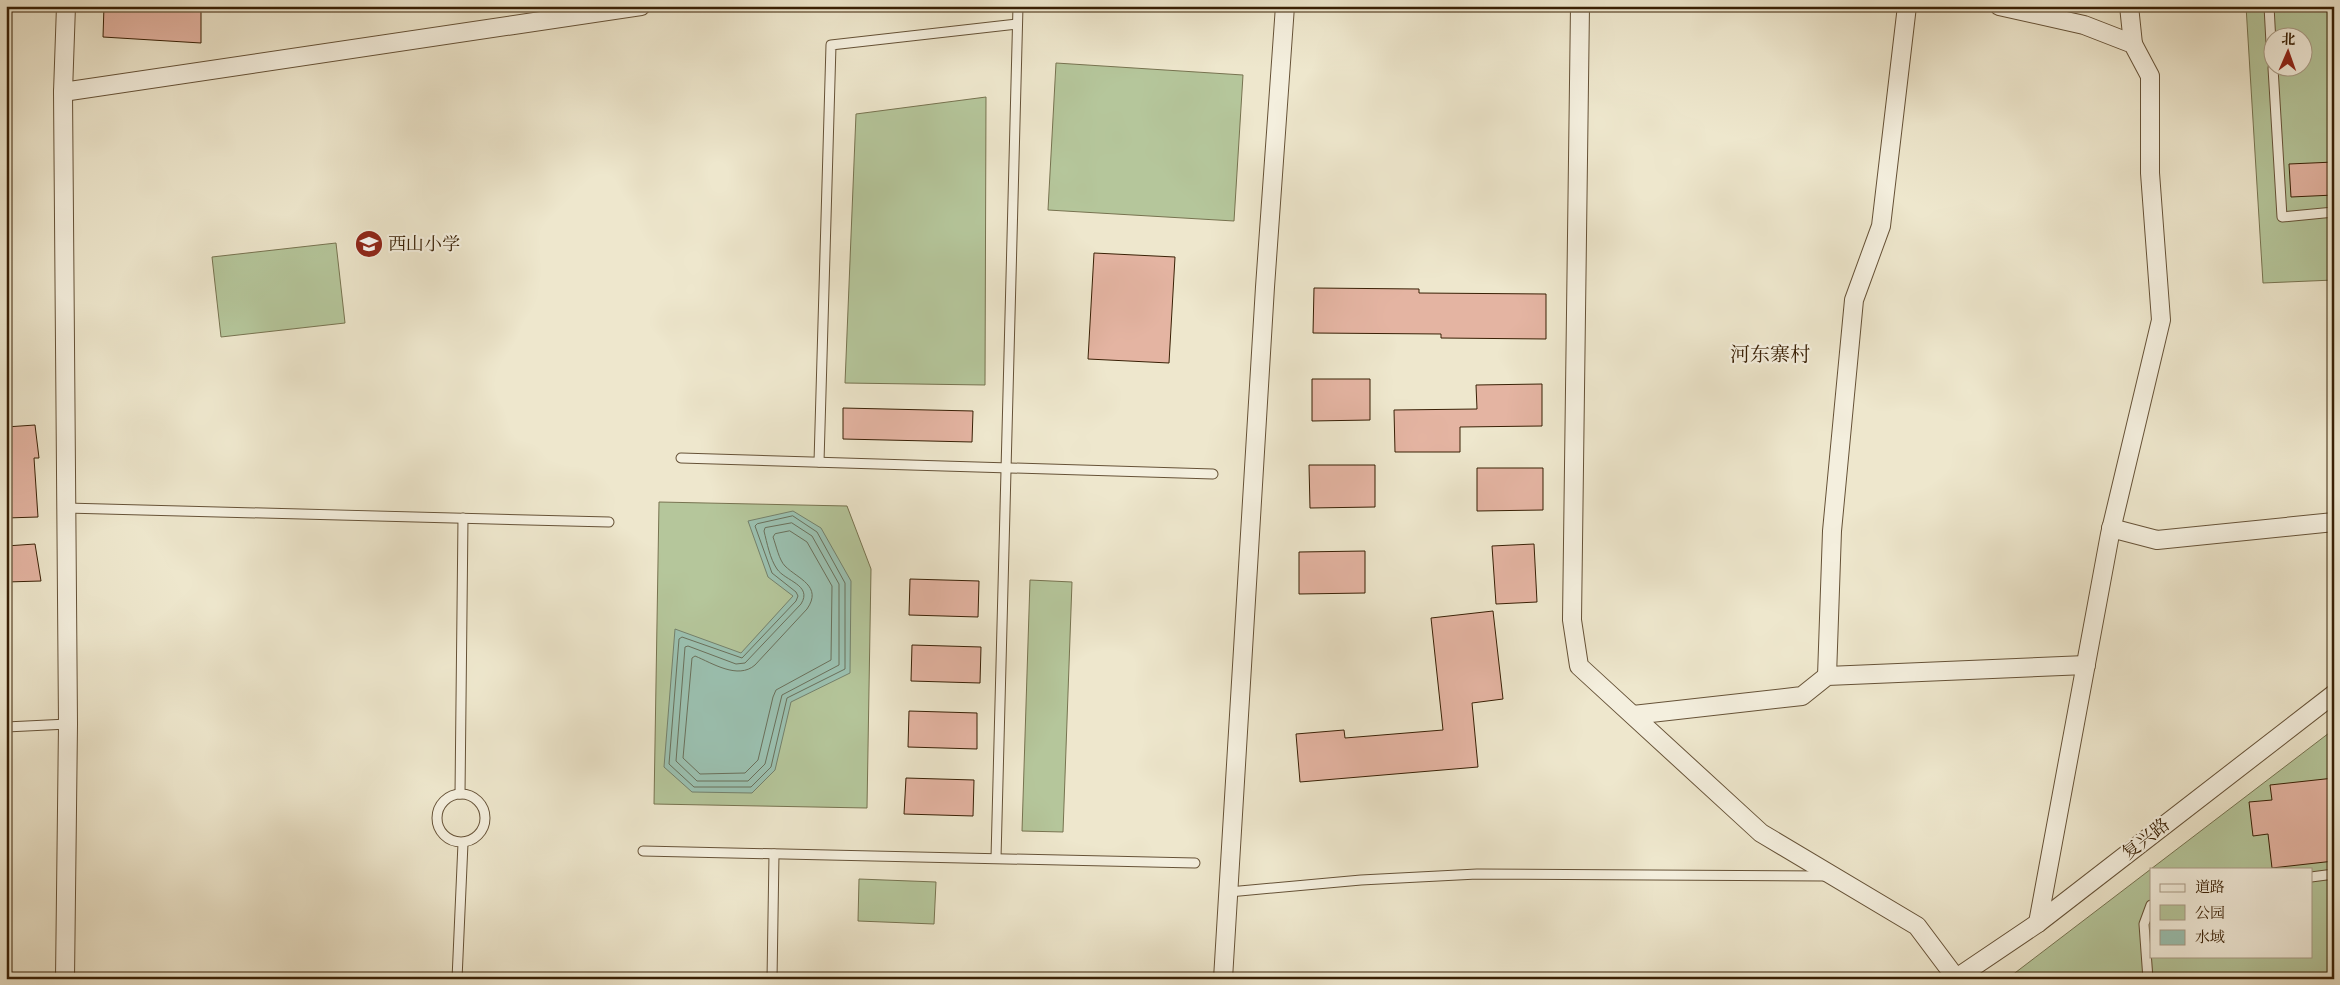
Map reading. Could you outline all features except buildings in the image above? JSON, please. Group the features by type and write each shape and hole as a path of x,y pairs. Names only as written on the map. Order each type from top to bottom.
{"street":[{"path":"66,6 63,92 68,724 66,979"},
{"path":"63,92 599,9 641,6"},
{"path":"1223,979 1265,287 1286,6"},
{"path":"1580,6 1572,620 1579,666 1761,833 1917,926 1955,978"},
{"path":"1827,676 1832,531 1854,300 1881,226 1906,6"},
{"path":"1999,6 2084,25 2133,44"},
{"path":"2038,922 2111,528 2161,320 2150,173 2150,76 2133,44 2129,6"},
{"path":"2111,528 2157,540 2334,522"},
{"path":"1633,715 1802,696 1827,676 2086,665"},
{"name":"复兴路","path":"1955,978 2038,922 2334,694"}],"lane":[{"path":"996,858 1018,6"},
{"path":"2269,6 2270,28"},
{"path":"819,462 832,45 1017,24"},
{"path":"2274,78 2282,217 2334,212"},
{"path":"681,458 1213,474"},
{"path":"66,508 609,522"},
{"path":"460,794 463,518"},
{"path":"6,726 68,724"},
{"path":"460,794 476,799 484,813 483,829 478,836 463,842 448,839 438,828 437,820 440,805 452,796 460,794"},
{"path":"457,979 463,842"},
{"path":"643,851 1195,862"},
{"path":"772,979 774,854"},
{"path":"1229,892 1361,880 1477,874 1832,876"},
{"path":"2312,877 2334,874"},
{"path":"2148,979 2144,924 2150,907"}],"green space":[{"path":"2246,6 2334,6 2334,280 2263,283"},
{"path":"1056,63 1243,75 1234,221 1048,210"},
{"path":"986,97 985,385 845,383 856,114"},
{"path":"336,243 345,323 221,337 212,257"},
{"path":"659,502 847,506 871,569 867,808 654,804"},
{"path":"1030,580 1072,582 1063,832 1022,831"},
{"path":"2334,730 2334,979 2007,979 2150,870 2150,958 2312,958 2312,868 2152,868"},
{"path":"859,879 936,882 934,924 858,921"}],"water":[{"path":"793,511 821,528 851,581 850,673 791,702 775,770 752,793 692,792 664,767 675,629 741,653 793,596 768,577 748,521"}],"place":[{"name":"西山小学","path":"369,244"}],"district":[{"name":"河东寨村","path":"1770,354"}]}
